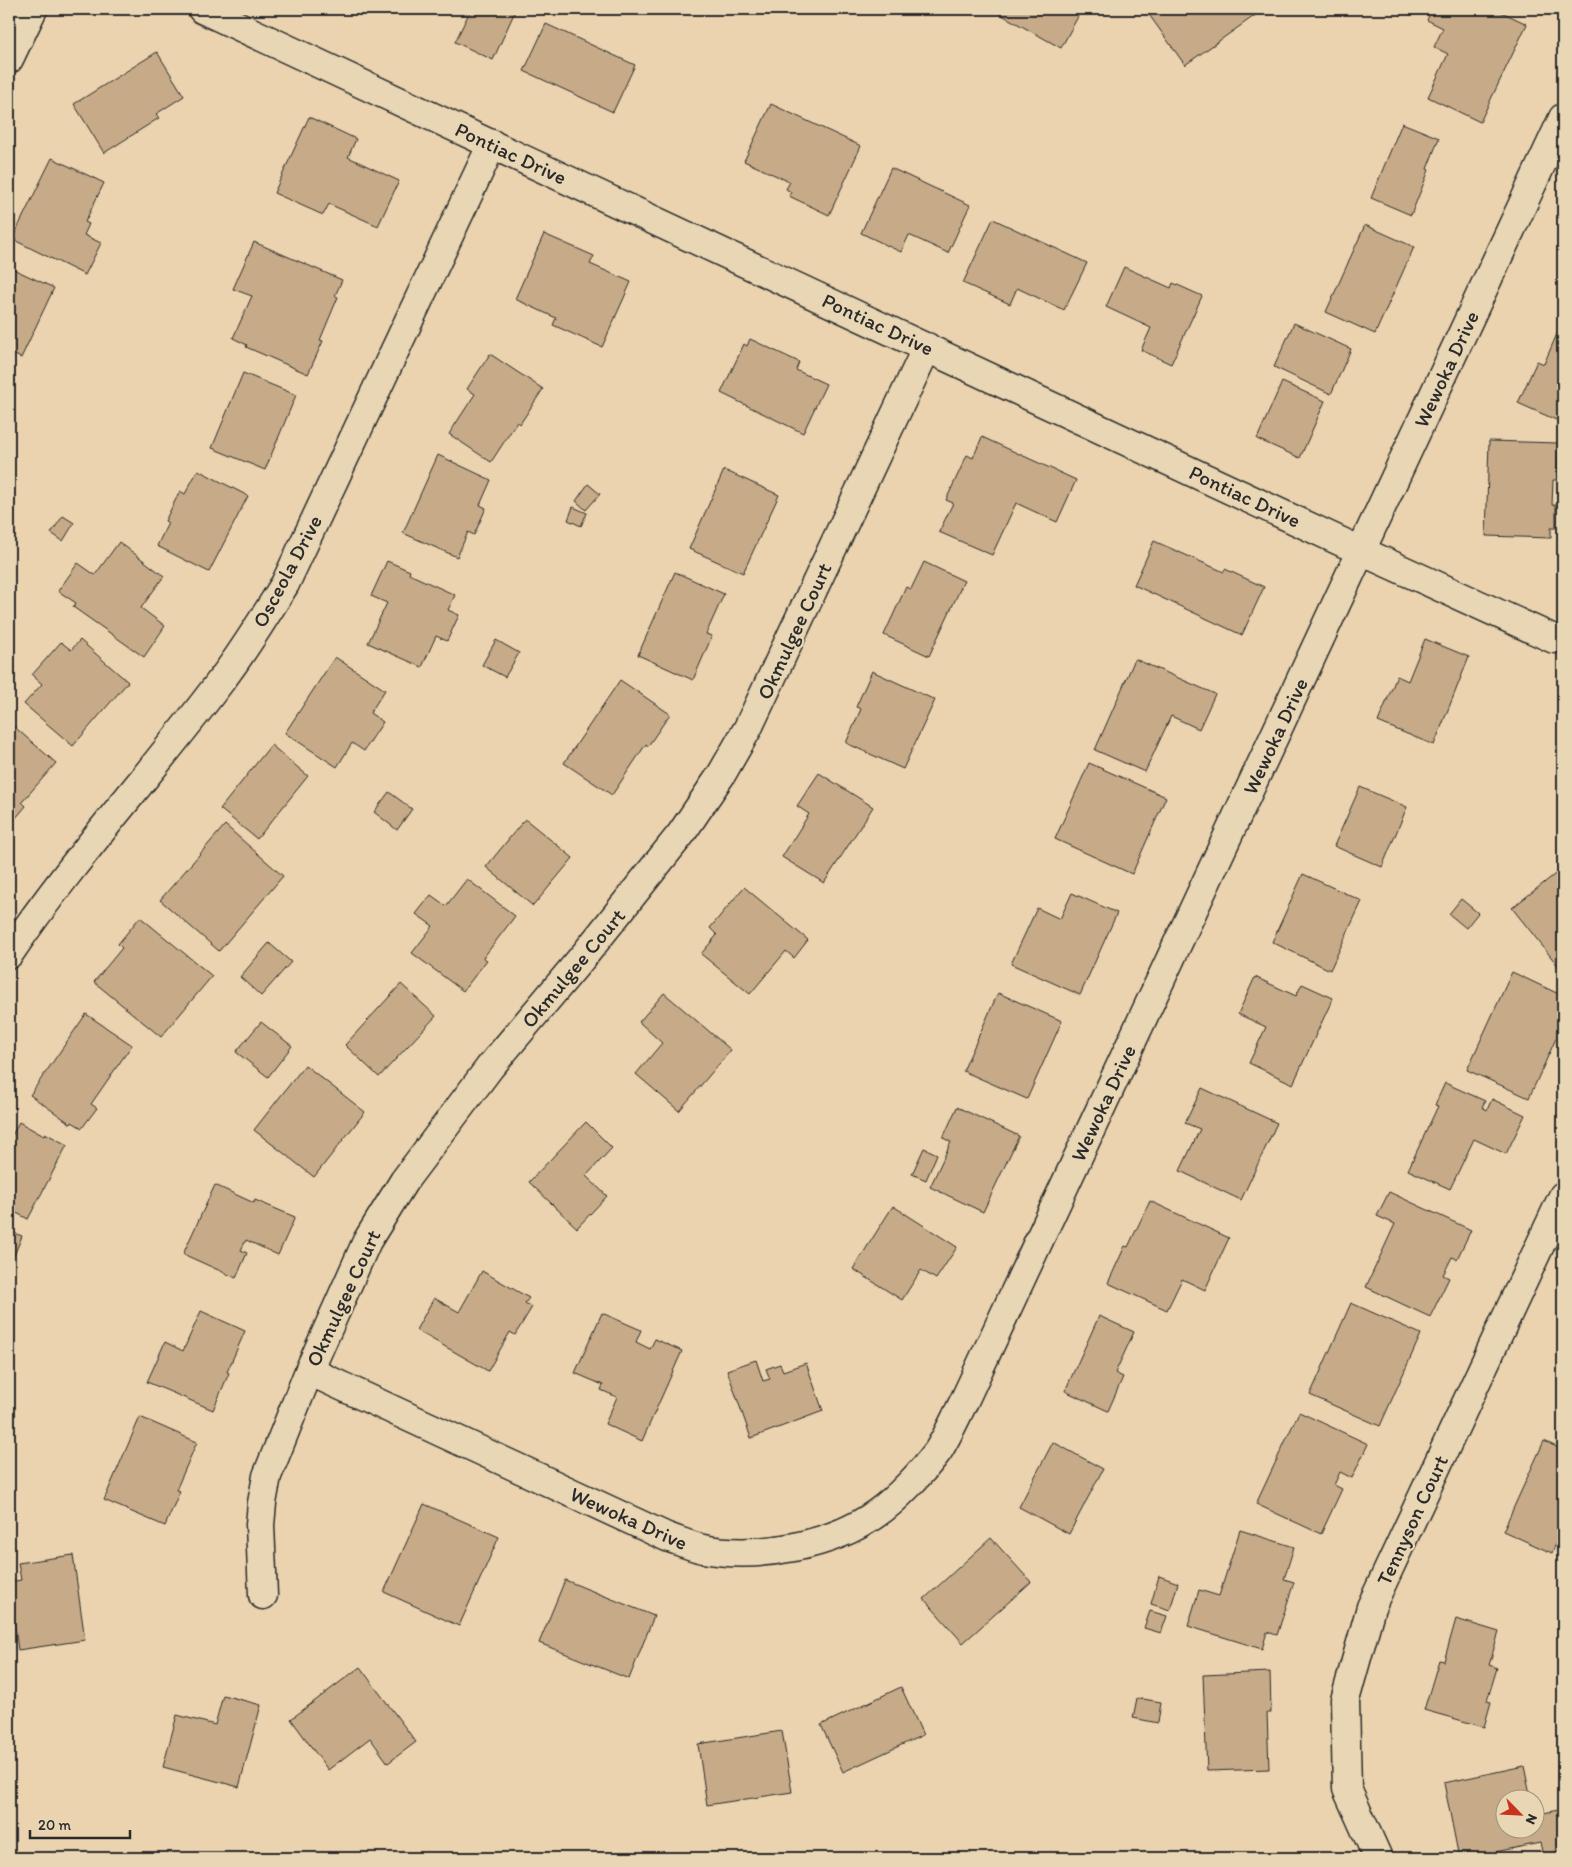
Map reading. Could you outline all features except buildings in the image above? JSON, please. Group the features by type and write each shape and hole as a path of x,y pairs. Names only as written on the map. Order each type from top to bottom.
{"street":[{"path":"9,59 33,9"},
{"name":"Pontiac Drive","path":"202,9 1361,551 1554,639"},
{"name":"Wewoka Drive","path":"309,1371 667,1537 702,1549 733,1552 775,1551 808,1544 843,1532 877,1513 918,1475 938,1450 964,1401 1563,118"},
{"name":"Osceola Drive","path":"9,954 42,905 220,683 285,584 492,144"},
{"name":"Okmulgee Court","path":"263,1595 260,1525 267,1476 309,1371 367,1241 404,1181 490,1067 586,954 681,834 721,775 748,728 927,348"},
{"name":"Tennyson Court","path":"1378,1858 1347,1789 1345,1700 1371,1607 1563,1196"}]}
